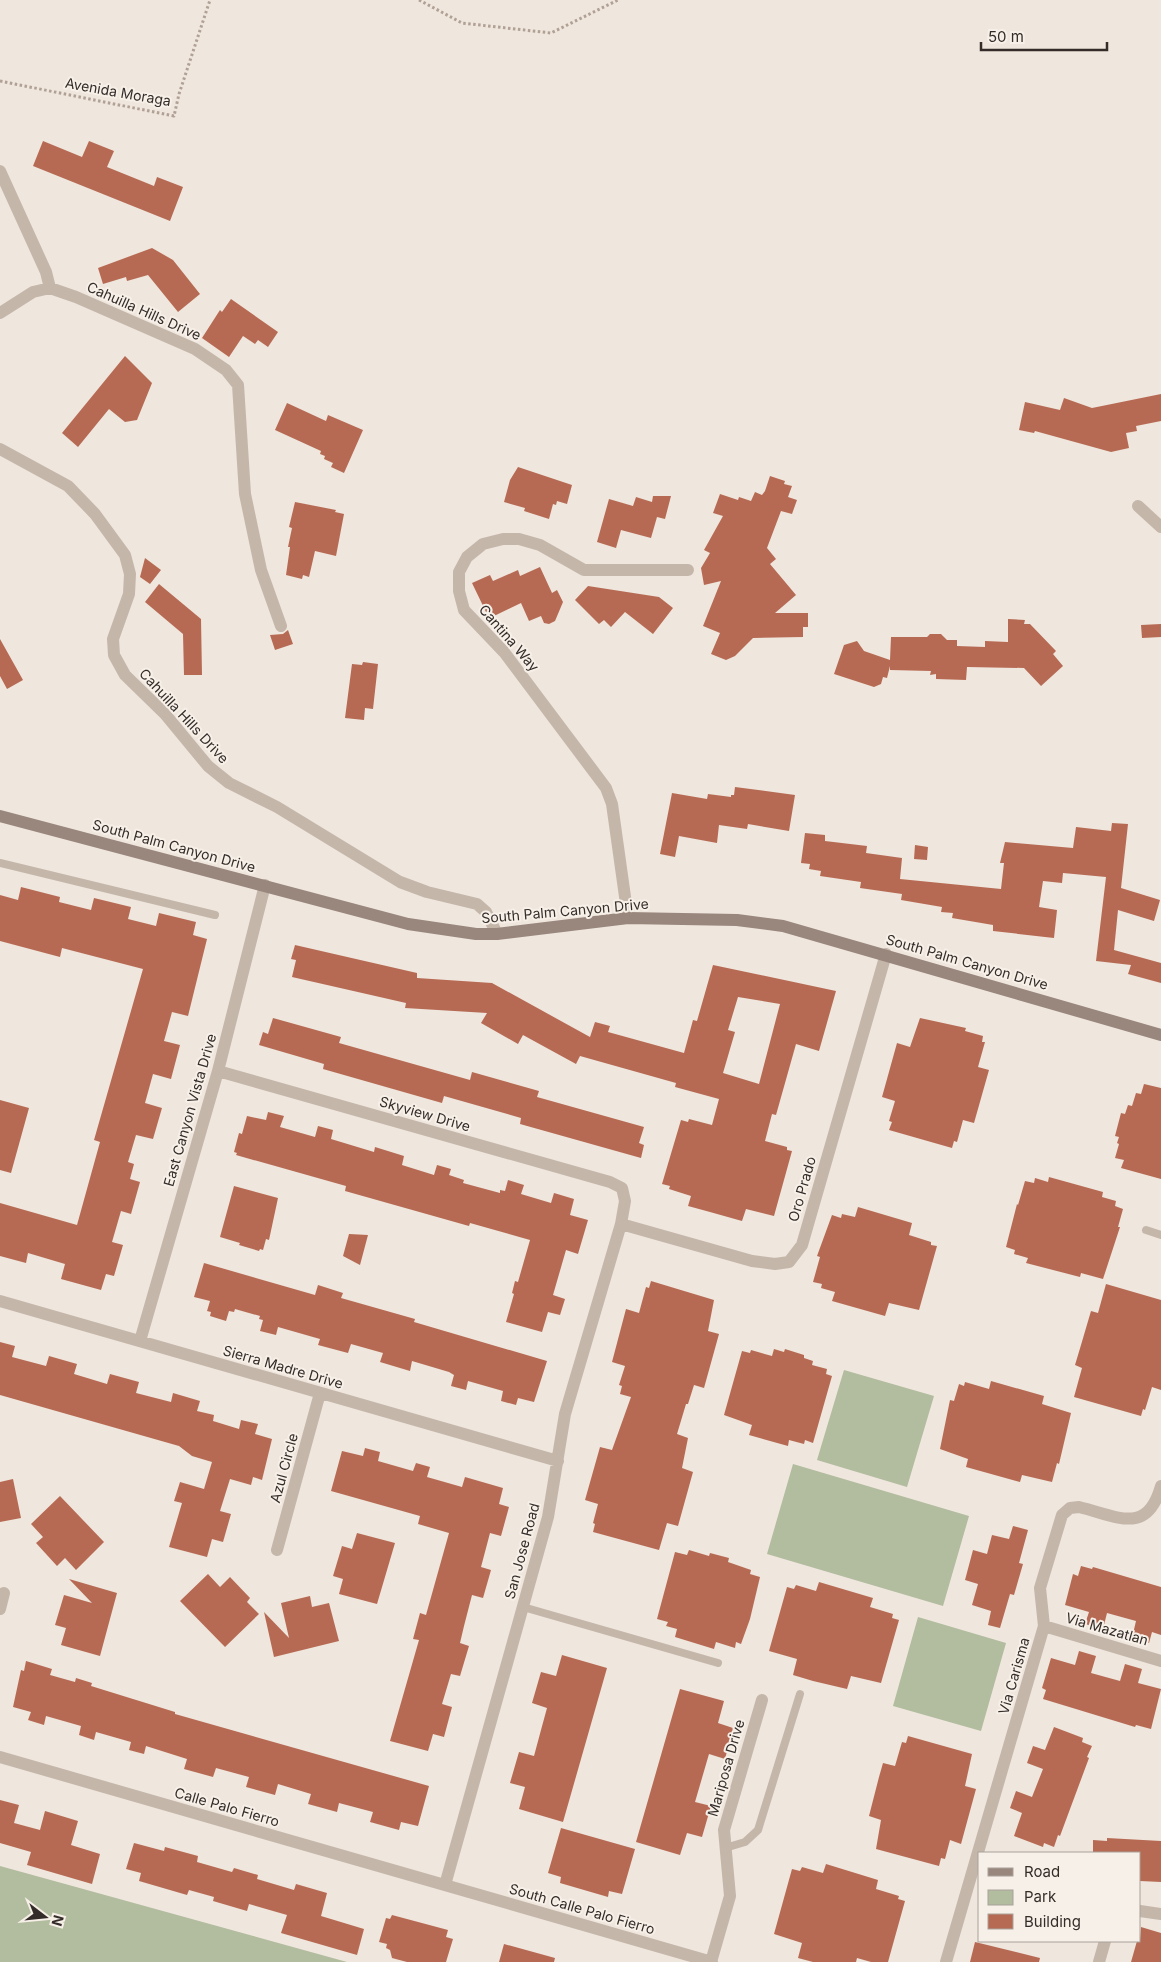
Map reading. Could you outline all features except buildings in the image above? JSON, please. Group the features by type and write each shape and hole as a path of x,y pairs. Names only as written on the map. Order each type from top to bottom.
{"street":[{"path":"0,171 46,272 50,288 33,292 0,313"},
{"name":"Cahuilla Hills Drive","path":"50,288 76,297 195,349 226,370 238,385 246,494 261,570 281,626"},
{"name":"Cahuilla Hills Drive","path":"0,448 68,486 95,514 125,555 130,574 129,594 113,639 114,655 125,675 165,714 208,766 229,783 278,806 400,882 427,892 476,904 486,912 497,934"},
{"path":"1138,506 1161,527"},
{"name":"Cantina Way","path":"628,918 612,804 606,788 504,652 464,610 459,591 459,572 467,557 483,544 503,539 520,539 540,545 584,570 688,570"},
{"name":"South Palm Canyon Drive","path":"0,816 408,924 476,934 497,934 628,918 746,921 783,926 886,954 1161,1035"},
{"name":"East Canyon Vista Drive","path":"140,1342 218,1072 265,885"},
{"name":"Oro Prado","path":"621,1224 752,1261 775,1264 789,1262 802,1244 886,954"},
{"name":"Skyview Drive","path":"218,1072 610,1182 622,1188"},
{"name":"San Jose Road","path":"445,1885 548,1517 565,1414 621,1224 625,1201 622,1188"},
{"name":"Sierra Madre Drive","path":"0,1301 558,1461"},
{"name":"Azul Circle","path":"277,1550 320,1393"},
{"name":"Via Carisma","path":"978,1852 1044,1626 1040,1588 1062,1515 1070,1508 1079,1507 1134,1520 1147,1514 1156,1503 1161,1486"},
{"path":"0,1609 4,1593"},
{"name":"Via Mazatlan","path":"1044,1626 1161,1661"},
{"name":"Mariposa Drive","path":"711,1962 730,1896 724,1830 762,1700"},
{"name":"Calle Palo Fierro","path":"0,1757 445,1885"},
{"name":"Via Carisma","path":"946,1962 978,1852"},
{"name":"South Calle Palo Fierro","path":"445,1885 711,1962"},
{"path":"1141,1911 1161,1914"},
{"path":"1099,1962 1105,1942"}],"lane":[{"path":"0,863 215,915"},
{"path":"1146,1230 1161,1235"},
{"path":"523,1607 718,1663"},
{"path":"725,1848 745,1842 758,1830 800,1694"}],"path":[{"name":"Avenida Moraga","path":"0,81 174,116 179,94 210,0"},
{"path":"419,0 462,23 551,34 618,0"}],"green space":[{"path":"844,1370 934,1396 907,1487 817,1460"},
{"path":"793,1464 969,1516 943,1606 767,1554"},
{"path":"918,1617 1006,1643 981,1731 893,1706"},
{"path":"0,1866 347,1962 0,1962"}]}
